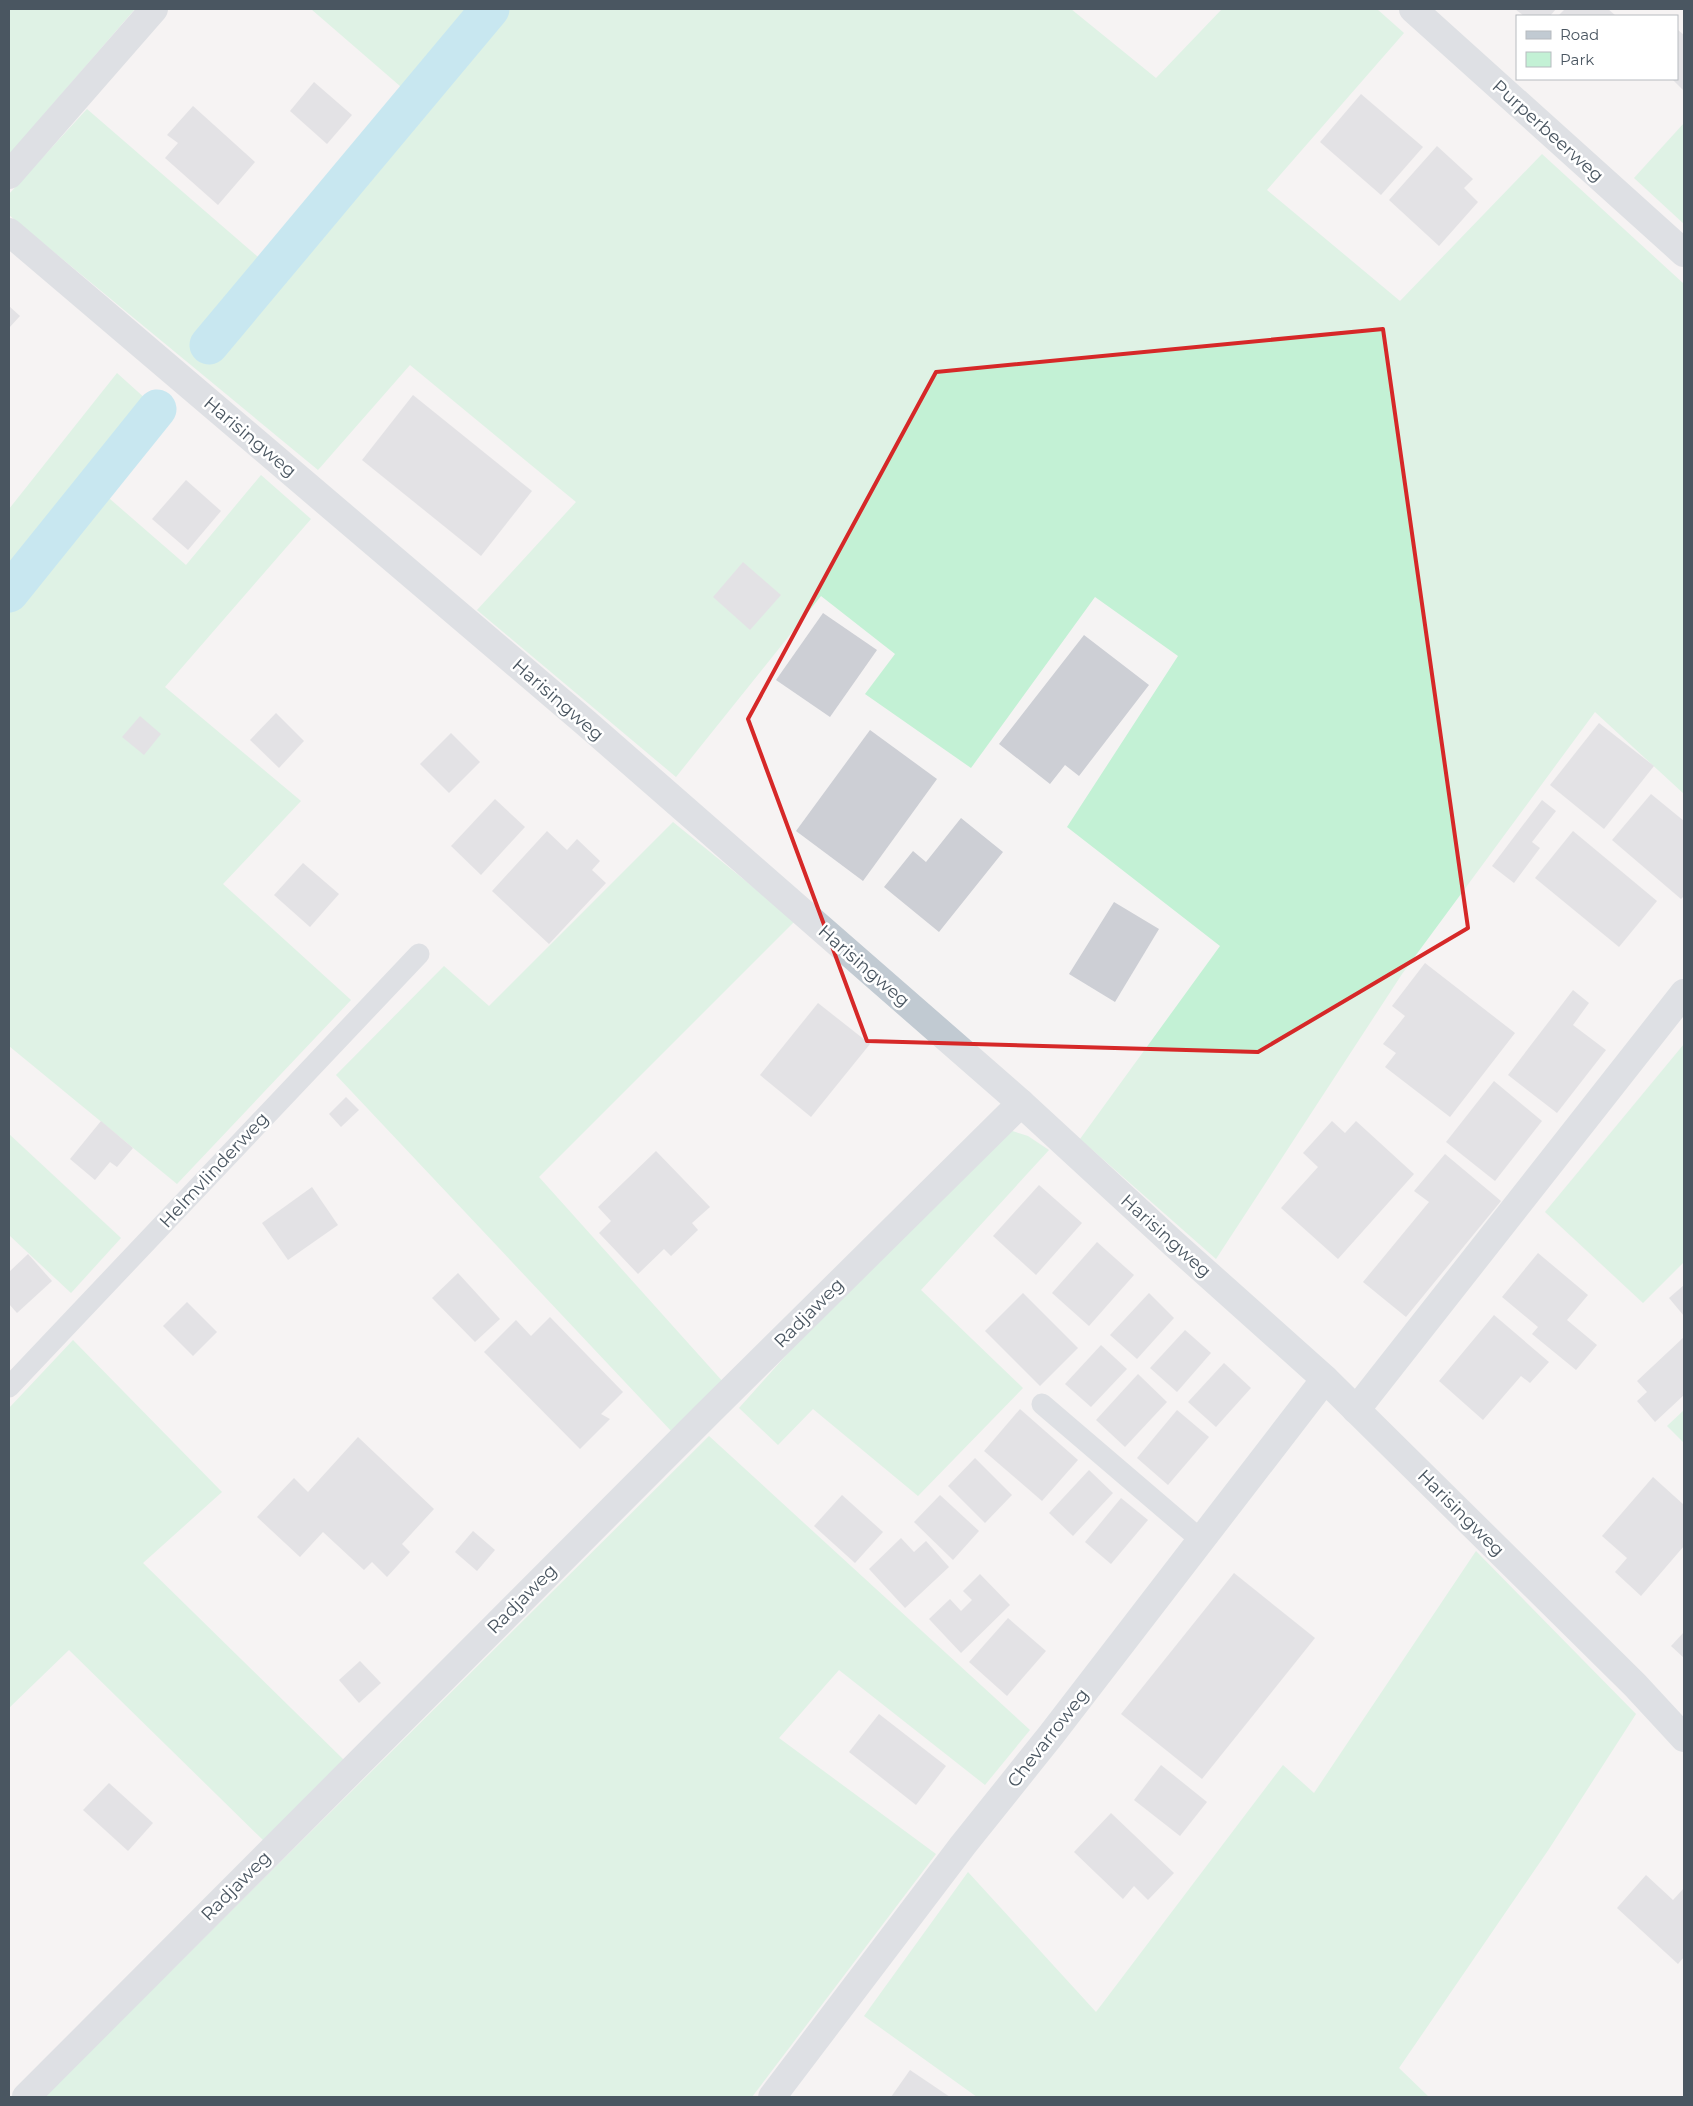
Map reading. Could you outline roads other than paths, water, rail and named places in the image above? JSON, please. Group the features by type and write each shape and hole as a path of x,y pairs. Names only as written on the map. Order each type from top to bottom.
{"street":[{"path":"9,175 154,9"},
{"name":"Purperbeerweg","path":"1412,9 1684,253"},
{"name":"Harisingweg","path":"9,232 593,730 1021,1103 1174,1244 1325,1379 1621,1671 1684,1738"},
{"path":"1356,1410 1684,993"},
{"name":"Radjaweg","path":"26,2097 711,1410 1021,1103"},
{"name":"Chevarroweg","path":"772,2097 963,1845 1051,1735 1325,1379"}],"lane":[{"name":"Helmvlinderweg","path":"9,1387 419,954"},
{"path":"1042,1404 1201,1540"}],"waterway":[{"path":"209,345 490,9"},
{"path":"9,593 157,409"}]}
